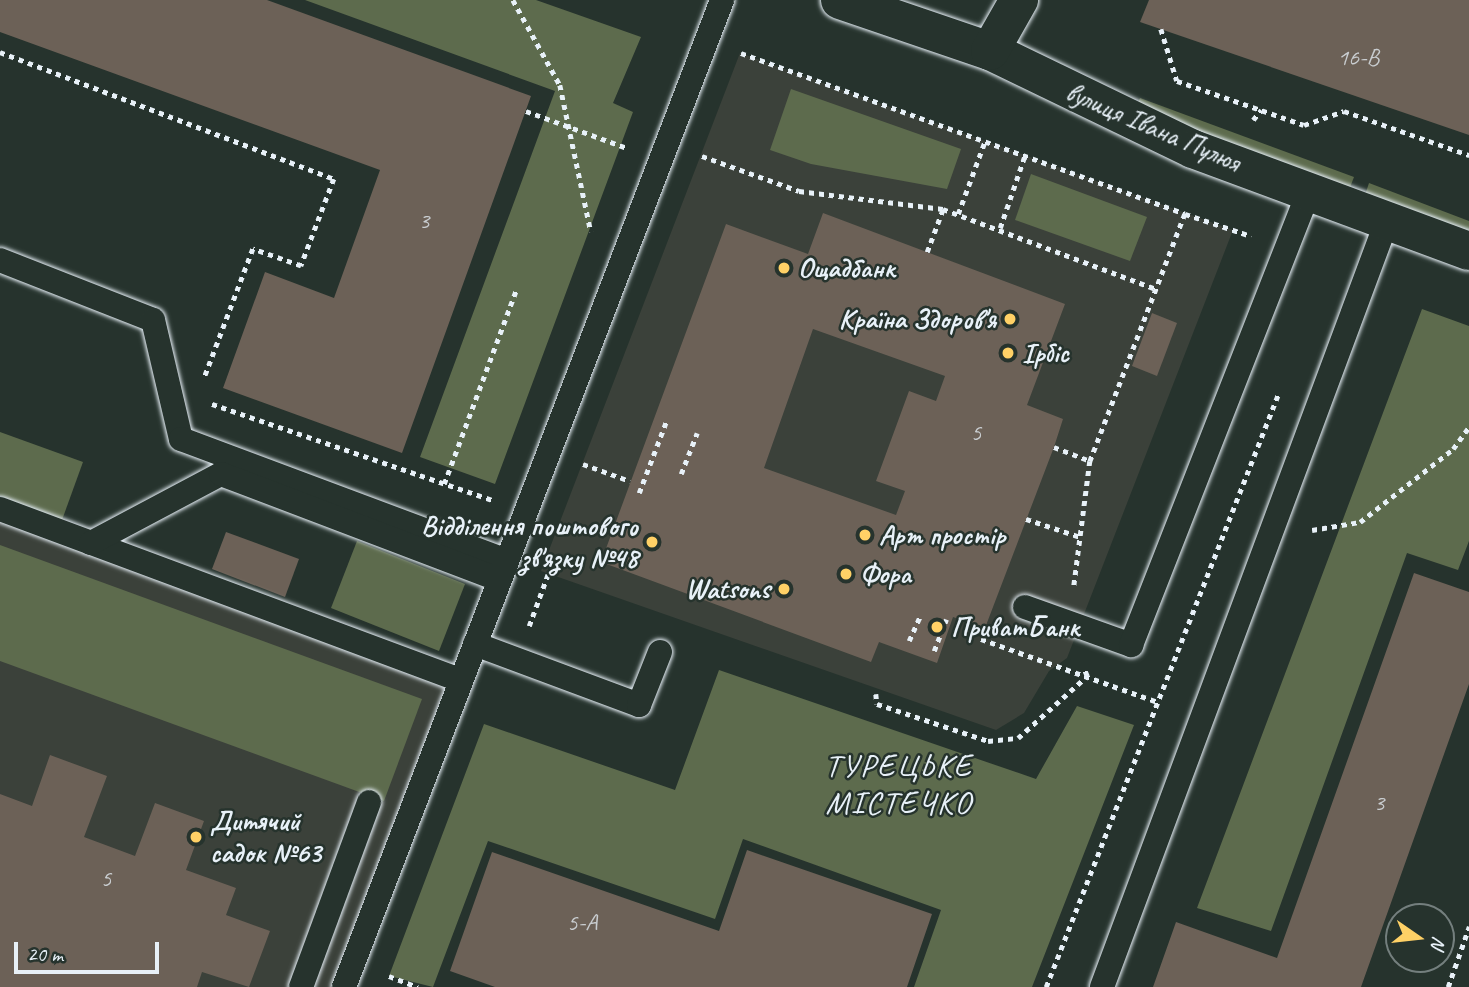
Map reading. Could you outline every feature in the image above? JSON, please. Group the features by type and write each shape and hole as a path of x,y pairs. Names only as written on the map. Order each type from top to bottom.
{"street":[{"name":"вулиця Івана Пулюя","path":"840,0 990,51 1193,149 1310,189 1469,251"},
{"path":"990,51 1019,0"}],"lane":[{"path":"344,987 722,0"},
{"path":"1026,607 1131,645 1310,189"},
{"path":"1102,987 1388,218"},
{"path":"0,260 153,320 181,439 503,570"},
{"path":"91,543 220,474 503,570"},
{"path":"0,509 461,680"},
{"path":"475,644 639,705 660,652"},
{"path":"301,987 369,802"}],"path":[{"path":"513,0 560,85 565,125 594,247"},
{"path":"1161,29 1177,81 1304,125 1344,111 1469,155"},
{"path":"0,52 334,179 301,267 253,249 201,386"},
{"path":"740,53 1185,214 1090,461 1073,588"},
{"path":"1257,122 1261,110"},
{"path":"526,111 638,152"},
{"path":"958,214 985,141"},
{"path":"699,155 799,191 943,209 1156,289"},
{"path":"1000,229 1025,155"},
{"path":"927,253 943,209"},
{"path":"444,484 517,288"},
{"path":"1046,987 1284,379"},
{"path":"197,399 506,505"},
{"path":"639,493 666,422"},
{"path":"1311,530 1360,522 1453,449 1469,427"},
{"path":"681,474 696,433"},
{"path":"1054,447 1090,461"},
{"path":"582,464 630,481"},
{"path":"1026,519 1080,537"},
{"path":"531,620 548,574"},
{"path":"909,641 920,616"},
{"path":"934,650 946,619"},
{"path":"1068,622 1087,676"},
{"path":"981,639 1158,702"},
{"path":"876,694 877,704 989,741 1018,738 1087,676"},
{"path":"1448,987 1469,927"},
{"path":"389,976 418,987"}],"shaded area":[{"path":"740,53 1233,230 1067,658 1049,671 1024,713 996,730 541,571"},
{"name":"Дитячий садок №63","path":"0,517 449,687 334,987 0,987"}],"green space":[{"path":"305,0 536,0 641,37 613,103 633,112 495,484 420,457 555,91"},
{"path":"791,89 961,149 947,189 811,164 770,150"},
{"path":"1140,98 1354,177 1347,195 1134,112"},
{"path":"1031,174 1147,217 1130,261 1015,220"},
{"path":"1369,183 1469,221 1469,244 1363,201"},
{"path":"1422,309 1469,326 1469,541 1458,570 1407,553 1271,931 1197,908"},
{"path":"0,432 83,462 62,520 0,496"},
{"path":"357,541 465,584 439,651 331,608"},
{"path":"0,545 422,699 384,801 0,661"},
{"path":"719,670 1036,779 1077,706 1134,725 1032,987 914,987 941,910 743,839 715,919 488,841 433,987 389,976 484,724 675,790"}],"building":[{"path":"0,0 267,0 531,96 402,453 223,388 265,272 334,298 380,170 0,32"},
{"path":"1149,0 1469,0 1469,135 1140,22"},
{"path":"823,213 1065,304 1027,405 1063,419 1054,447 985,628 953,617 937,663 879,642 871,662 601,562 726,224 808,254","holes":["813,329 945,376 936,401 909,391 876,481 905,491 896,515 764,468"]},
{"path":"1152,313 1177,323 1157,376 1132,366"},
{"path":"226,532 299,559 285,597 212,569"},
{"path":"1414,573 1469,592 1469,684 1391,903 1385,903 1385,920 1361,987 1153,987 1176,922 1277,958"},
{"path":"50,755 107,776 84,837 135,856 155,803 204,821 186,870 236,888 226,915 270,931 249,987 202,972 197,987 0,987 0,794 32,806"},
{"path":"747,850 932,914 907,987 495,987 450,971 492,852 719,931"}],"place":[{"name":"Ощадбанк","path":"784,268"},
{"name":"Країна Здоров'я","path":"1010,319"},
{"name":"Ірбіс","path":"1008,353"},
{"name":"Арт простір","path":"865,535"},
{"name":"Відділення поштового зв'язку №48","path":"652,542"},
{"name":"Фора","path":"846,574"},
{"name":"Watsons","path":"784,589"},
{"name":"ПриватБанк","path":"937,627"},
{"name":"Дитячий садок №63","path":"196,837"}],"district":[{"name":"ТУРЕЦЬКЕ МІСТЕЧКО","path":"899,786"}]}
